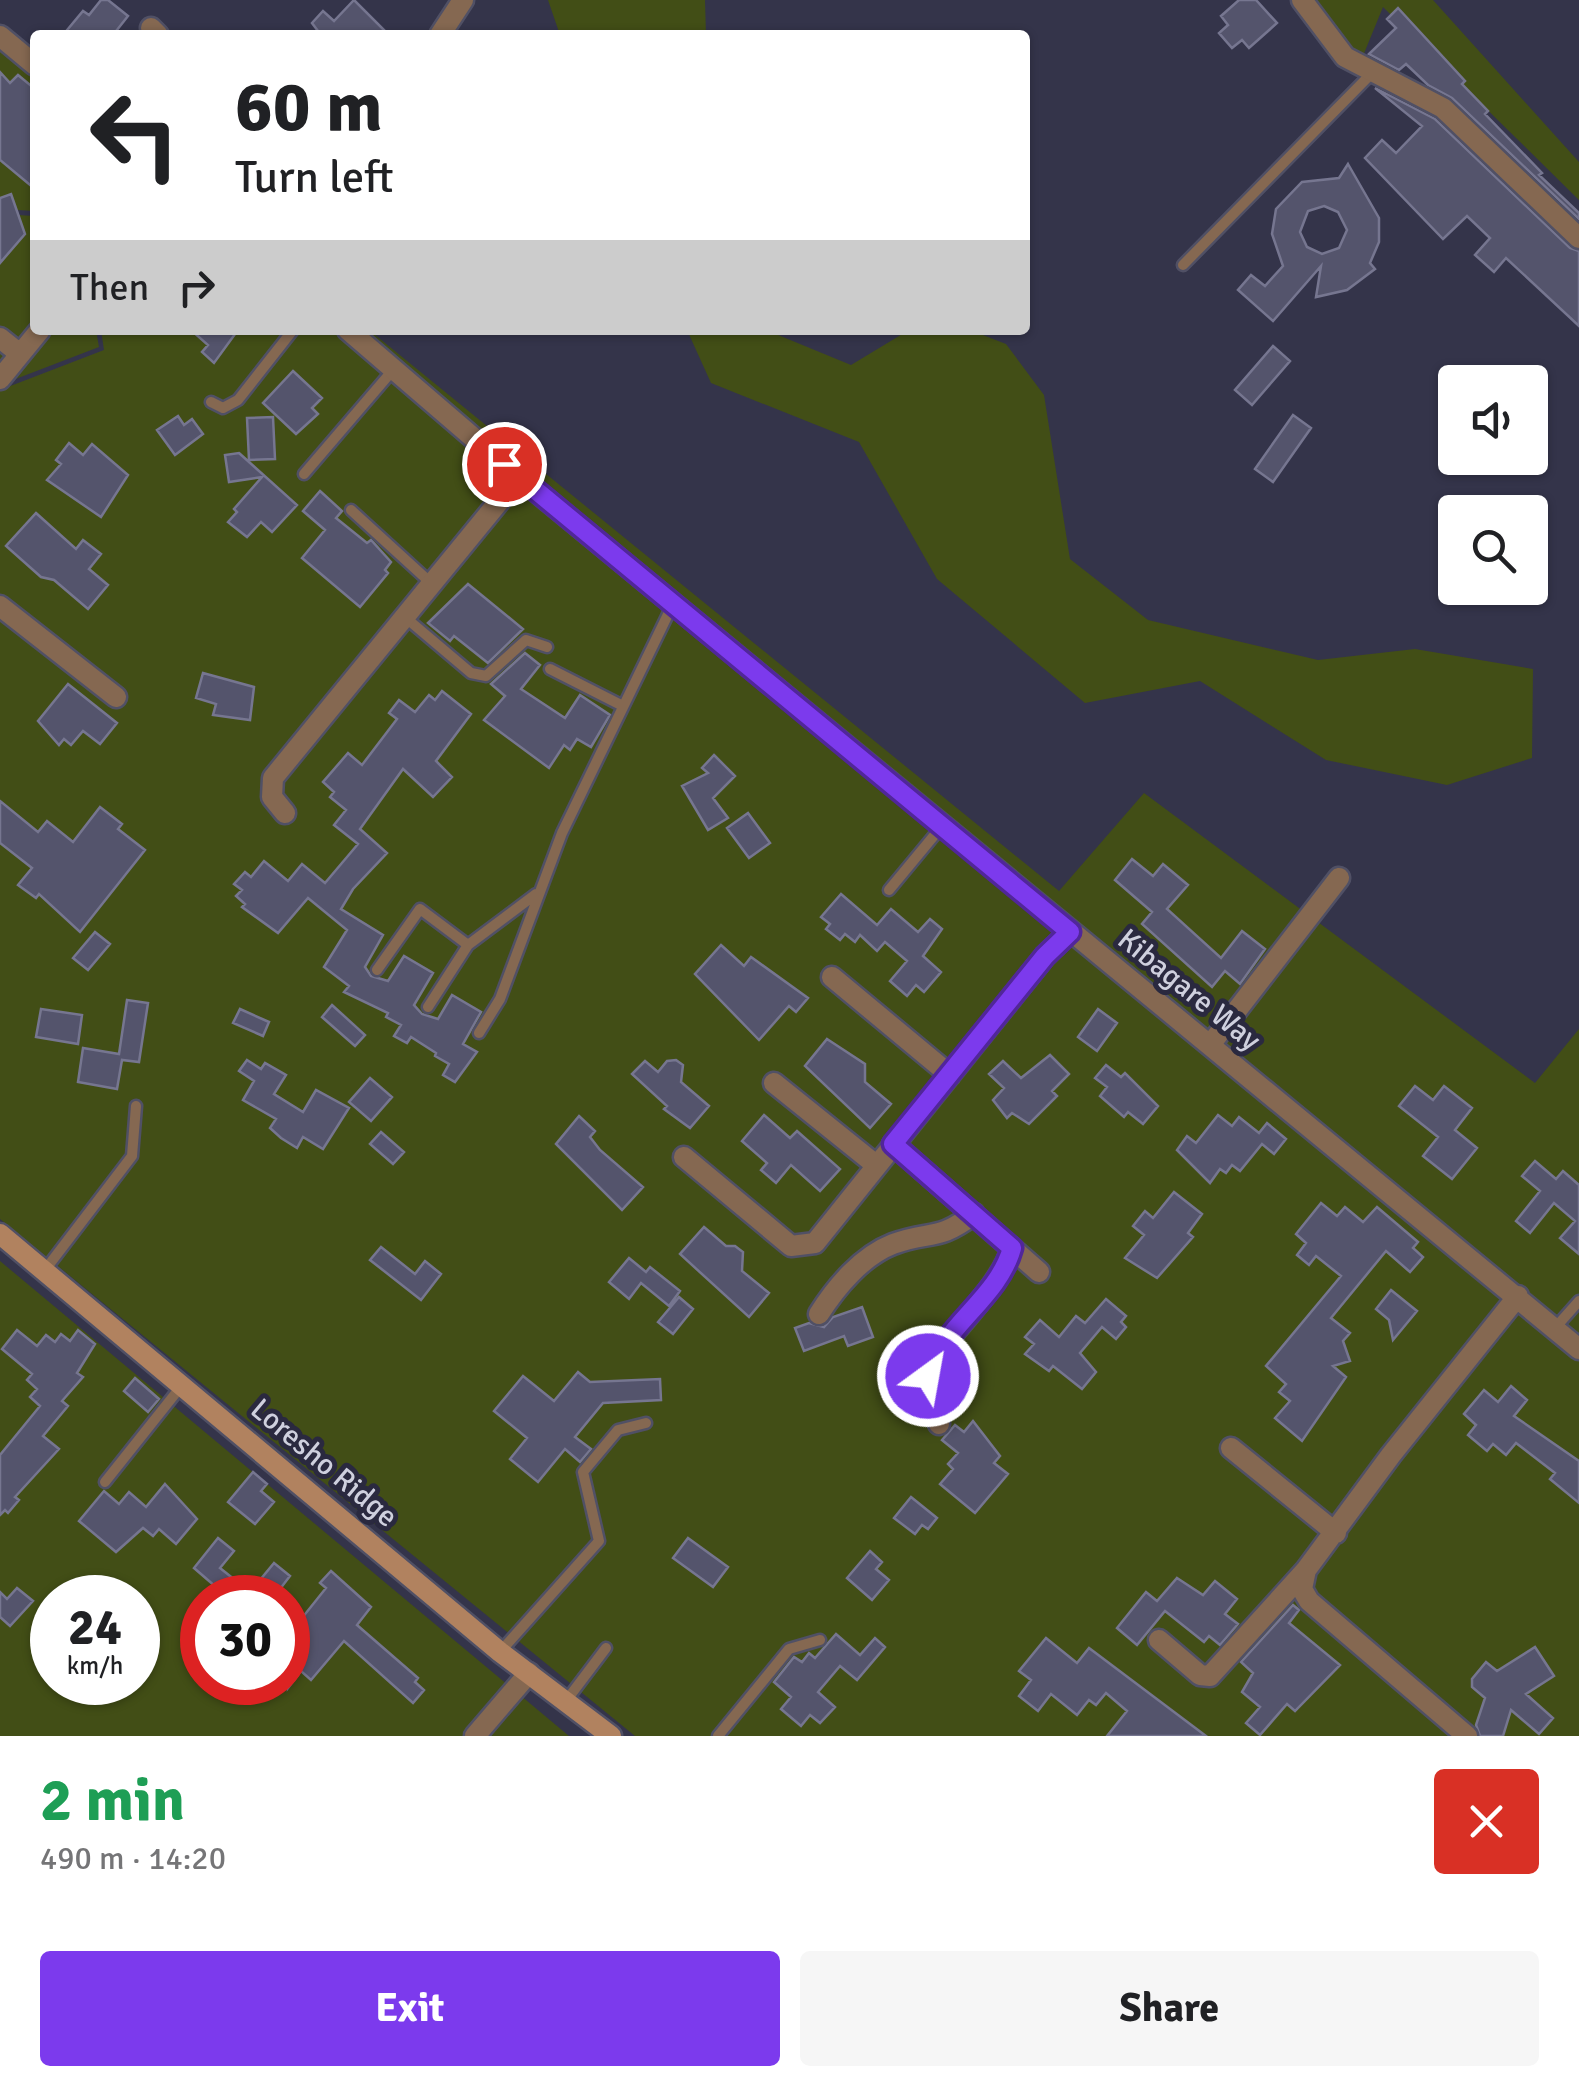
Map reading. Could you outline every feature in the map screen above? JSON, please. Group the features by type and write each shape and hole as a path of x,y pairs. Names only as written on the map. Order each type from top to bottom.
{"main road":[{"name":"Loresho Ridge","path":"0,1234 500,1652 611,1736"}],"street":[{"path":"443,30 463,0"},
{"path":"1302,0 1346,56 1444,108 1579,238"},
{"path":"0,36 30,61"},
{"path":"0,379 36,335"},
{"name":"Kibagare Way","path":"354,335 520,477 1579,1349"},
{"path":"0,338 20,354"},
{"path":"285,813 272,797 273,778 520,477"},
{"path":"0,606 116,697"},
{"path":"1210,1045 1339,878"},
{"path":"684,1157 780,1239 800,1248 815,1243 1045,956 1070,932"},
{"path":"832,977 950,1075"},
{"path":"774,1083 876,1165"},
{"path":"893,1144 1038,1272"},
{"path":"819,1314 838,1283 892,1244 948,1233 974,1214"},
{"path":"939,1424 930,1392 931,1366 1006,1272 1012,1248"},
{"path":"1159,1640 1200,1676 1210,1676 1336,1533 1391,1454 1518,1296"},
{"path":"1231,1448 1336,1533"},
{"path":"1306,1570 1302,1588 1310,1601 1467,1736"},
{"path":"476,1736 530,1672"}],"lane":[{"path":"1183,265 1372,73"},
{"path":"211,402 223,408 238,400 289,335"},
{"path":"304,474 394,369"},
{"path":"351,510 433,585"},
{"path":"479,1033 500,999 536,893 621,705 674,601"},
{"path":"406,618 471,673 486,676 526,640 546,647"},
{"path":"550,669 621,705"},
{"path":"890,890 942,825"},
{"path":"428,1007 468,945 536,893"},
{"path":"377,970 420,909 468,945"},
{"path":"44,1270 132,1156 136,1106"},
{"path":"1555,1328 1579,1300"},
{"path":"105,1482 184,1384"},
{"path":"500,1652 599,1540 583,1472 618,1430 646,1424"},
{"path":"718,1736 789,1649 820,1640"},
{"path":"566,1701 606,1648"}],"green space":[{"path":"548,0 705,0 706,30 558,30"},
{"path":"1300,0 1433,0 1579,162 1579,200 1383,7 1356,73"},
{"path":"0,39 30,62 30,211 0,209"},
{"path":"0,214 30,216 30,335 97,335 99,347 0,385"},
{"path":"102,335 375,335 1059,891 1144,793 1535,1083 1579,1029 1579,1736 635,1736 0,1219 0,390 104,350"},
{"path":"689,335 778,335 851,365 901,335 983,335 1006,344 1044,395 1070,559 1148,620 1318,660 1415,649 1533,669 1532,758 1447,785 1326,760 1200,681 1085,703 937,579 859,442 711,383"},
{"path":"0,1261 569,1736 0,1736"}],"building":[{"path":"101,0 108,0 128,16 117,30 67,30 83,11 89,15"},
{"path":"354,0 384,30 317,30 312,23 323,11 334,21"},
{"path":"1239,0 1256,0 1277,23 1249,48 1242,40 1232,48 1219,33 1228,25 1221,16"},
{"path":"1398,8 1465,81 1462,84 1488,111 1485,114 1579,213 1579,219 1452,98 1428,85 1406,64 1399,70 1369,54 1396,28 1387,19"},
{"path":"0,72 10,83 18,75 30,85 30,185 0,160"},
{"path":"1375,88 1435,119 1570,248 1579,251 1579,326 1506,258 1494,272 1475,255 1490,238 1467,216 1443,239 1365,158 1382,140 1396,153 1422,126"},
{"path":"1348,164 1379,218 1379,242 1370,263 1375,269 1347,290 1316,297 1321,266 1273,321 1238,290 1251,275 1265,286 1283,266 1272,234 1276,209 1302,182 1339,178","holes":["1324,206 1338,212 1347,230 1339,248 1322,254 1307,247 1300,232 1308,211"]},
{"path":"11,194 25,234 0,263 0,198"},
{"path":"197,335 234,335 214,363 202,352 208,345"},
{"path":"1273,346 1290,361 1252,405 1235,390"},
{"path":"293,371 322,398 312,408 318,414 296,434 263,403"},
{"path":"1293,415 1311,428 1273,482 1255,469"},
{"path":"178,416 184,425 192,419 203,434 175,455 157,430"},
{"path":"273,417 275,459 249,460 247,418"},
{"path":"69,443 83,455 92,444 128,475 101,517 47,480 61,464 56,460"},
{"path":"239,453 297,505 272,532 261,522 247,537 228,522 237,512 234,509 262,477 229,482 225,455"},
{"path":"320,491 342,511 336,518 367,543 371,540 391,562 385,570 388,573 360,607 302,558 325,530 303,511"},
{"path":"36,513 76,549 83,540 101,554 89,569 108,585 88,609 54,580 41,577 6,546"},
{"path":"468,584 523,629 488,663 454,636 450,641 428,623"},
{"path":"525,653 540,665 521,689 565,718 580,695 610,715 591,747 577,739 570,750 564,745 549,768 484,720 505,696 491,684"},
{"path":"203,673 254,687 250,720 213,715 216,704 196,698"},
{"path":"68,684 117,723 100,744 83,731 71,745 64,739 59,745 38,721"},
{"path":"442,691 471,714 436,761 452,777 433,797 403,769 360,829 387,853 353,889 341,909 383,935 365,967 371,976 388,981 404,956 433,973 414,1005 422,1014 438,1019 452,995 481,1012 463,1044 477,1052 455,1082 443,1075 449,1064 411,1037 407,1043 394,1036 401,1025 386,1017 388,1013 344,992 349,986 324,967 347,930 308,898 278,933 242,907 245,904 236,896 242,890 234,884 245,872 251,877 264,861 288,881 302,864 325,883 358,844 334,825 346,810 330,797 334,792 323,782 348,753 362,765 397,719 389,713 399,700 415,712 429,695 435,700"},
{"path":"714,755 735,776 713,798 728,818 708,830 682,786 708,773 702,768"},
{"path":"0,801 38,832 47,821 73,842 100,807 122,824 118,829 145,850 80,932 39,894 36,898 18,885 32,868 0,843"},
{"path":"748,813 770,843 749,858 727,828"},
{"path":"1132,859 1153,876 1163,864 1188,885 1167,909 1221,958 1242,931 1265,949 1240,984 1225,971 1212,987 1142,924 1152,912 1115,880"},
{"path":"841,894 877,925 891,909 918,932 930,919 942,929 923,956 941,972 924,992 916,985 907,996 890,981 907,961 885,942 877,951 860,935 855,942 845,934 840,940 826,929 830,924 821,917"},
{"path":"95,932 110,944 88,970 73,958"},
{"path":"721,945 744,966 751,957 808,998 796,1012 789,1006 759,1040 695,974"},
{"path":"127,1000 148,1003 139,1062 122,1060 117,1089 78,1082 83,1048 119,1054"},
{"path":"332,1005 365,1035 355,1046 322,1017"},
{"path":"41,1009 82,1015 78,1044 36,1037"},
{"path":"240,1009 269,1022 263,1036 233,1023"},
{"path":"1098,1009 1117,1023 1097,1051 1078,1037"},
{"path":"827,1039 865,1064 865,1082 891,1104 870,1128 805,1066"},
{"path":"1050,1055 1069,1074 1052,1091 1057,1096 1029,1124 1012,1113 1007,1118 993,1100 1004,1088 989,1074 1003,1061 1021,1078"},
{"path":"247,1060 261,1069 265,1063 286,1075 274,1094 303,1112 316,1090 349,1108 323,1149 303,1137 297,1148 270,1128 276,1119 243,1100 254,1081 239,1071"},
{"path":"676,1060 683,1065 681,1082 709,1106 690,1128 664,1109 667,1106 632,1074 645,1061 658,1072 667,1061"},
{"path":"1106,1065 1121,1077 1125,1073 1158,1106 1143,1124 1128,1112 1124,1117 1100,1096 1107,1087 1095,1078"},
{"path":"370,1078 392,1097 371,1121 349,1102"},
{"path":"1415,1086 1433,1100 1444,1086 1472,1108 1455,1130 1477,1148 1452,1179 1423,1156 1438,1137 1399,1106"},
{"path":"764,1115 790,1138 797,1131 840,1169 820,1191 791,1165 776,1183 761,1170 767,1163 742,1141"},
{"path":"1218,1115 1232,1126 1239,1117 1259,1133 1267,1123 1286,1139 1274,1154 1262,1144 1240,1171 1232,1165 1226,1173 1220,1169 1210,1183 1177,1150 1187,1136 1196,1143"},
{"path":"579,1116 595,1131 590,1137 600,1150 643,1187 622,1210 556,1144"},
{"path":"381,1132 404,1152 393,1164 370,1144"},
{"path":"1535,1161 1556,1179 1563,1171 1579,1185 1579,1254 1560,1238 1575,1221 1554,1203 1530,1233 1516,1221 1540,1191 1522,1176"},
{"path":"1174,1192 1202,1214 1188,1233 1193,1237 1157,1278 1125,1258 1144,1235 1133,1226 1145,1211 1153,1218"},
{"path":"1321,1203 1337,1216 1345,1207 1363,1222 1377,1207 1418,1242 1413,1248 1423,1257 1410,1272 1386,1251 1331,1318 1350,1333 1343,1341 1350,1361 1333,1366 1346,1377 1302,1441 1275,1418 1290,1401 1279,1392 1286,1384 1266,1366 1341,1276 1316,1256 1309,1265 1297,1255 1306,1243 1296,1234"},
{"path":"704,1227 726,1246 743,1252 742,1271 769,1293 749,1317 680,1254"},
{"path":"381,1247 415,1274 425,1261 441,1274 421,1300 370,1260"},
{"path":"629,1258 646,1272 650,1267 680,1291 669,1306 641,1283 629,1299 609,1282"},
{"path":"1391,1290 1417,1311 1393,1340 1389,1320 1376,1309"},
{"path":"679,1297 693,1309 673,1334 658,1322"},
{"path":"1106,1299 1126,1316 1121,1322 1126,1327 1116,1339 1102,1327 1080,1353 1096,1372 1082,1389 1053,1366 1049,1371 1025,1354 1034,1344 1025,1337 1040,1320 1059,1337 1076,1316 1085,1323"},
{"path":"862,1307 873,1337 848,1346 844,1336 804,1351 795,1328 809,1323 824,1327 833,1317"},
{"path":"17,1330 37,1346 46,1335 55,1342 61,1334 70,1341 78,1330 95,1344 77,1373 83,1377 62,1401 68,1406 43,1436 59,1449 15,1497 19,1500 8,1513 5,1510 0,1515 0,1455 40,1406 30,1397 37,1389 27,1380 32,1374 2,1349"},
{"path":"578,1372 590,1382 660,1379 661,1400 603,1403 575,1437 591,1449 580,1462 565,1449 538,1482 510,1459 527,1438 494,1411 523,1376 554,1401"},
{"path":"135,1378 159,1399 148,1412 124,1391"},
{"path":"1511,1386 1527,1400 1514,1416 1579,1461 1579,1503 1550,1479 1555,1473 1516,1443 1506,1455 1493,1444 1487,1451 1468,1435 1476,1425 1464,1414 1484,1390 1498,1402"},
{"path":"973,1421 1000,1456 994,1463 1008,1474 975,1513 940,1484 953,1469 948,1464 958,1453 942,1440 955,1425 964,1432"},
{"path":"253,1472 267,1484 261,1491 274,1502 255,1524 228,1502"},
{"path":"165,1484 197,1519 176,1544 159,1529 153,1536 143,1528 116,1552 79,1521 104,1491 119,1504 129,1492 146,1507"},
{"path":"911,1497 937,1518 928,1529 922,1525 915,1534 894,1518"},
{"path":"218,1538 234,1551 220,1568 229,1575 202,1575 194,1568"},
{"path":"688,1538 728,1567 713,1587 673,1558"},
{"path":"870,1551 882,1562 876,1569 889,1580 872,1600 847,1578"},
{"path":"274,1563 289,1575 264,1575"},
{"path":"331,1571 371,1607 357,1625 418,1678 415,1682 424,1690 413,1703 344,1641 310,1679 310,1608 326,1588 320,1583"},
{"path":"1177,1578 1203,1595 1215,1581 1237,1599 1225,1614 1238,1624 1220,1645 1209,1636 1204,1642 1165,1611 1137,1645 1117,1628 1146,1592 1157,1601"},
{"path":"17,1588 30,1599 30,1604 10,1626 0,1617 0,1592 7,1599"},
{"path":"1293,1605 1299,1610 1289,1623 1340,1665 1295,1711 1287,1704 1260,1735 1246,1723 1260,1707 1242,1692 1253,1673 1241,1662"},
{"path":"836,1634 860,1655 875,1638 885,1647 857,1680 840,1666 818,1692 835,1707 820,1723 810,1715 801,1726 781,1709 791,1697 774,1682 794,1657 802,1662 809,1653 815,1658"},
{"path":"1046,1638 1077,1663 1089,1648 1206,1736 1107,1736 1127,1711 1106,1693 1096,1705 1089,1700 1077,1715 1051,1694 1038,1711 1019,1696 1031,1680 1019,1671"},
{"path":"1535,1647 1554,1676 1526,1694 1553,1718 1539,1734 1511,1710 1503,1736 1480,1736 1476,1725 1485,1698 1472,1687 1472,1679 1486,1662 1497,1671"}],"route":[{"path":"504,464 1070,932 1045,956 893,1144 1012,1248 1006,1272 939,1353 928,1376"}]}
